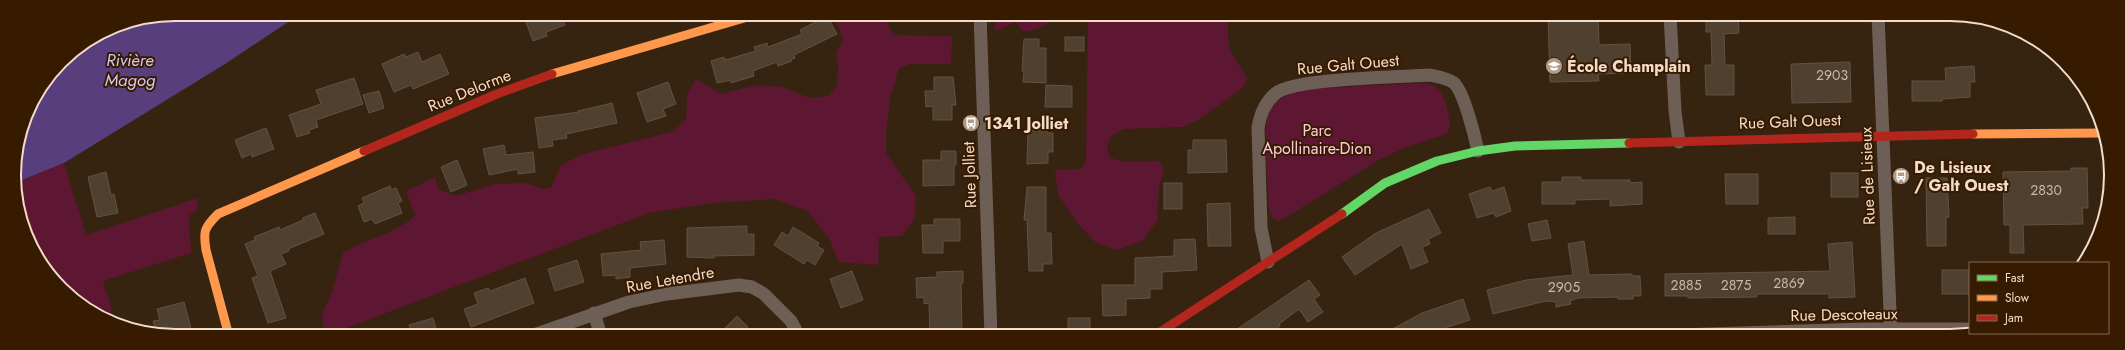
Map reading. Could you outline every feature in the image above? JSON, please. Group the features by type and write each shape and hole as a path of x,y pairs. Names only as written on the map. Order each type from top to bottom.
{"street":[{"name":"Rue Delorme","path":"227,329 206,250 204,237 206,226 213,218 233,207 497,94 561,71 734,21"},
{"name":"Rue Jolliet","path":"980,21 991,329"},
{"path":"1670,21 1675,111 1679,142"},
{"name":"Rue de Lisieux","path":"1878,21 1891,329"},
{"name":"Rue Galt Ouest","path":"1268,262 1261,228 1258,128 1260,117 1265,106 1276,93 1304,83 1430,75 1445,78 1455,84 1463,100 1478,151"},
{"name":"Rue Galt Ouest","path":"1165,329 1319,230 1385,183 1437,161 1478,151 1515,146 1883,135 2098,133"},
{"name":"Rue Letendre","path":"550,329 594,313 667,294 739,285 752,287 764,294 791,321 795,329"},
{"path":"594,313 600,329"}],"green space":[{"path":"837,21 886,21 894,35 952,36 951,64 910,64 899,68 891,95 886,132 886,153 916,196 914,220 902,236 879,237 878,265 838,262 830,240 808,211 774,199 713,203 649,213 344,329 324,329 322,314 331,295 343,253 399,227 415,216 406,191 435,177 438,189 456,196 495,184 525,183 544,189 551,188 561,165 583,154 672,132 686,119 687,94 696,79 721,94 757,85 782,87 810,98 828,96 837,86 838,65 836,53 843,39"},
{"path":"994,21 1051,21 1039,28 1029,31 1023,31 1016,22 995,31"},
{"path":"1088,21 1227,21 1229,49 1247,78 1243,88 1198,120 1183,127 1124,129 1111,136 1107,148 1110,158 1126,162 1160,161 1164,172 1159,186 1157,221 1142,241 1117,250 1096,243 1079,225 1058,195 1055,170 1081,169 1086,161"},
{"name":"Parc Apollinaire-Dion","path":"1421,83 1429,84 1435,87 1443,96 1450,123 1450,127 1446,134 1406,147 1379,160 1280,221 1273,219 1269,209 1265,132 1269,113 1274,105 1291,93 1304,89"},
{"path":"64,163 86,235 198,198 197,210 189,215 191,253 103,281 112,310 109,314 89,303 73,291 59,277 47,261 29,225 22,195 21,180"}],"water":[{"name":"Rivière Magog","path":"290,21 225,64 64,163 21,180 22,155 26,135 37,107 47,89 59,73 73,59 89,47 125,29 155,22"}],"building":[{"path":"526,21 564,21 565,25 546,32 547,36 533,41"},
{"path":"817,21 830,21 837,34 794,55 795,58 791,59 792,61 778,66 777,62 753,71 754,76 731,83 731,80 717,83 711,61 724,57 725,60 756,51 754,47 767,43 768,47 802,34 800,30"},
{"path":"1548,21 1598,21 1599,45 1630,44 1631,73 1598,74 1599,81 1550,82"},
{"path":"1706,21 1738,21 1739,33 1724,34 1725,65 1734,65 1734,95 1706,95 1705,65 1712,65 1711,32 1706,32"},
{"path":"1065,37 1084,37 1084,51 1065,51"},
{"path":"1024,39 1039,39 1039,48 1046,48 1046,83 1023,82 1024,71 1022,71"},
{"path":"418,52 422,62 440,54 449,74 413,89 411,85 394,92 382,64 404,54 406,57"},
{"path":"1850,62 1851,102 1792,103 1791,64"},
{"path":"1974,66 1975,82 1970,82 1970,97 1942,99 1942,101 1912,101 1912,81 1946,81 1945,68"},
{"path":"934,77 953,77 956,105 952,105 952,120 933,120 933,106 926,107 925,91 934,91"},
{"path":"354,78 363,104 316,120 318,127 309,130 310,133 297,137 289,115 321,104 316,90"},
{"path":"668,82 676,104 663,109 666,116 647,122 637,93"},
{"path":"1046,85 1072,86 1072,107 1045,107"},
{"path":"379,91 384,108 369,113 363,95"},
{"path":"612,103 617,123 566,134 567,138 552,140 553,146 539,148 535,118 579,112 578,111"},
{"path":"266,128 274,149 252,157 251,154 242,158 235,140"},
{"path":"1028,130 1047,130 1047,133 1053,133 1053,152 1048,152 1048,163 1027,164"},
{"path":"1193,140 1226,140 1227,172 1188,173 1188,150 1193,150"},
{"path":"504,145 506,155 533,152 535,172 518,174 518,169 489,175 483,149"},
{"path":"941,151 956,151 954,185 923,186 923,160 941,160"},
{"path":"457,160 467,185 451,192 441,167"},
{"path":"2071,168 2087,168 2088,208 2082,208 2083,224 2023,225 2024,253 2010,253 2010,225 2004,225 2003,172 2071,171"},
{"path":"106,172 111,195 114,194 118,213 97,217 88,177"},
{"path":"1831,173 1858,173 1858,197 1831,197"},
{"path":"1725,174 1758,174 1758,204 1726,204"},
{"path":"1562,177 1581,177 1581,180 1630,180 1630,183 1642,182 1642,204 1610,206 1610,199 1575,200 1575,204 1542,204 1542,182 1562,182"},
{"path":"1926,178 1947,178 1949,217 1946,217 1946,246 1927,246"},
{"path":"1164,183 1182,183 1182,209 1164,209"},
{"path":"390,186 391,190 396,188 402,201 398,203 402,213 375,224 372,219 364,222 358,206 364,203 362,198"},
{"path":"1027,187 1046,187 1046,233 1051,233 1052,264 1043,264 1043,271 1029,271 1027,220 1024,220"},
{"path":"1490,187 1492,191 1504,187 1511,211 1496,217 1494,213 1477,218 1469,194"},
{"path":"1230,203 1231,246 1208,246 1207,204"},
{"path":"1429,209 1441,233 1428,239 1430,244 1422,247 1428,262 1411,269 1402,244 1355,275 1342,257 1376,233"},
{"path":"315,213 324,234 288,249 289,251 281,254 286,264 270,271 286,318 268,323 252,278 258,276 245,244 255,240 254,237 279,227 280,230"},
{"path":"1795,217 1795,234 1768,234 1768,218"},
{"path":"934,219 960,219 960,241 943,241 943,253 923,253 922,225 934,225"},
{"path":"1547,220 1551,238 1532,241 1528,224"},
{"path":"747,226 747,234 754,234 754,255 714,256 714,258 687,257 687,228"},
{"path":"793,227 819,243 817,246 824,250 815,265 807,260 804,264 774,245 782,232 788,236"},
{"path":"1195,239 1197,270 1162,272 1162,289 1150,289 1150,298 1126,299 1126,315 1103,316 1102,285 1135,285 1135,258 1174,256 1174,240"},
{"path":"664,240 666,264 630,268 630,277 616,279 616,275 603,276 601,254 641,250 640,242"},
{"path":"1584,241 1589,275 1632,274 1632,276 1640,276 1641,296 1633,296 1633,299 1618,299 1618,297 1578,298 1570,301 1571,304 1556,307 1556,302 1546,301 1493,314 1487,290 1526,280 1573,275 1568,244"},
{"path":"1852,242 1855,297 1829,298 1829,294 1757,294 1757,297 1688,298 1688,296 1665,296 1665,274 1830,271 1828,244"},
{"path":"577,260 584,282 555,291 548,269"},
{"path":"1942,270 1969,270 1969,294 1942,294"},
{"path":"852,271 863,300 841,308 830,279"},
{"path":"963,271 963,283 961,283 962,329 930,329 929,303 924,304 924,297 917,298 916,278 937,277 937,272"},
{"path":"525,278 534,303 471,327 464,309 478,304 474,293 488,288 490,291"},
{"path":"1309,280 1320,295 1314,299 1323,312 1308,322 1299,309 1279,324 1280,326 1276,329 1237,329"},
{"path":"1463,299 1470,320 1441,329 1438,329 1437,326 1432,329 1393,329 1422,313"},
{"path":"184,302 191,329 155,328 153,321 160,320 157,309"},
{"path":"737,316 748,327 746,329 724,329"},
{"path":"433,318 436,329 410,329 409,325"},
{"path":"1068,318 1090,318 1090,329 1068,329"}],"traffic: fast":[{"path":"1342,214 1385,183 1437,161 1478,151 1515,146 1629,143"}],"traffic: slow":[{"path":"552,74 734,21"},
{"path":"1973,134 2098,133"},
{"path":"227,329 206,250 205,234 210,223 218,214 364,151"}],"traffic: jam":[{"path":"364,151 497,94 552,74"},
{"path":"1629,143 1973,134"},
{"path":"1165,329 1342,214"}],"place":[{"name":"École Champlain","path":"1554,66"},
{"name":"1341 Jolliet","path":"971,123"},
{"name":"De Lisieux / Galt Ouest","path":"1901,176"}]}
